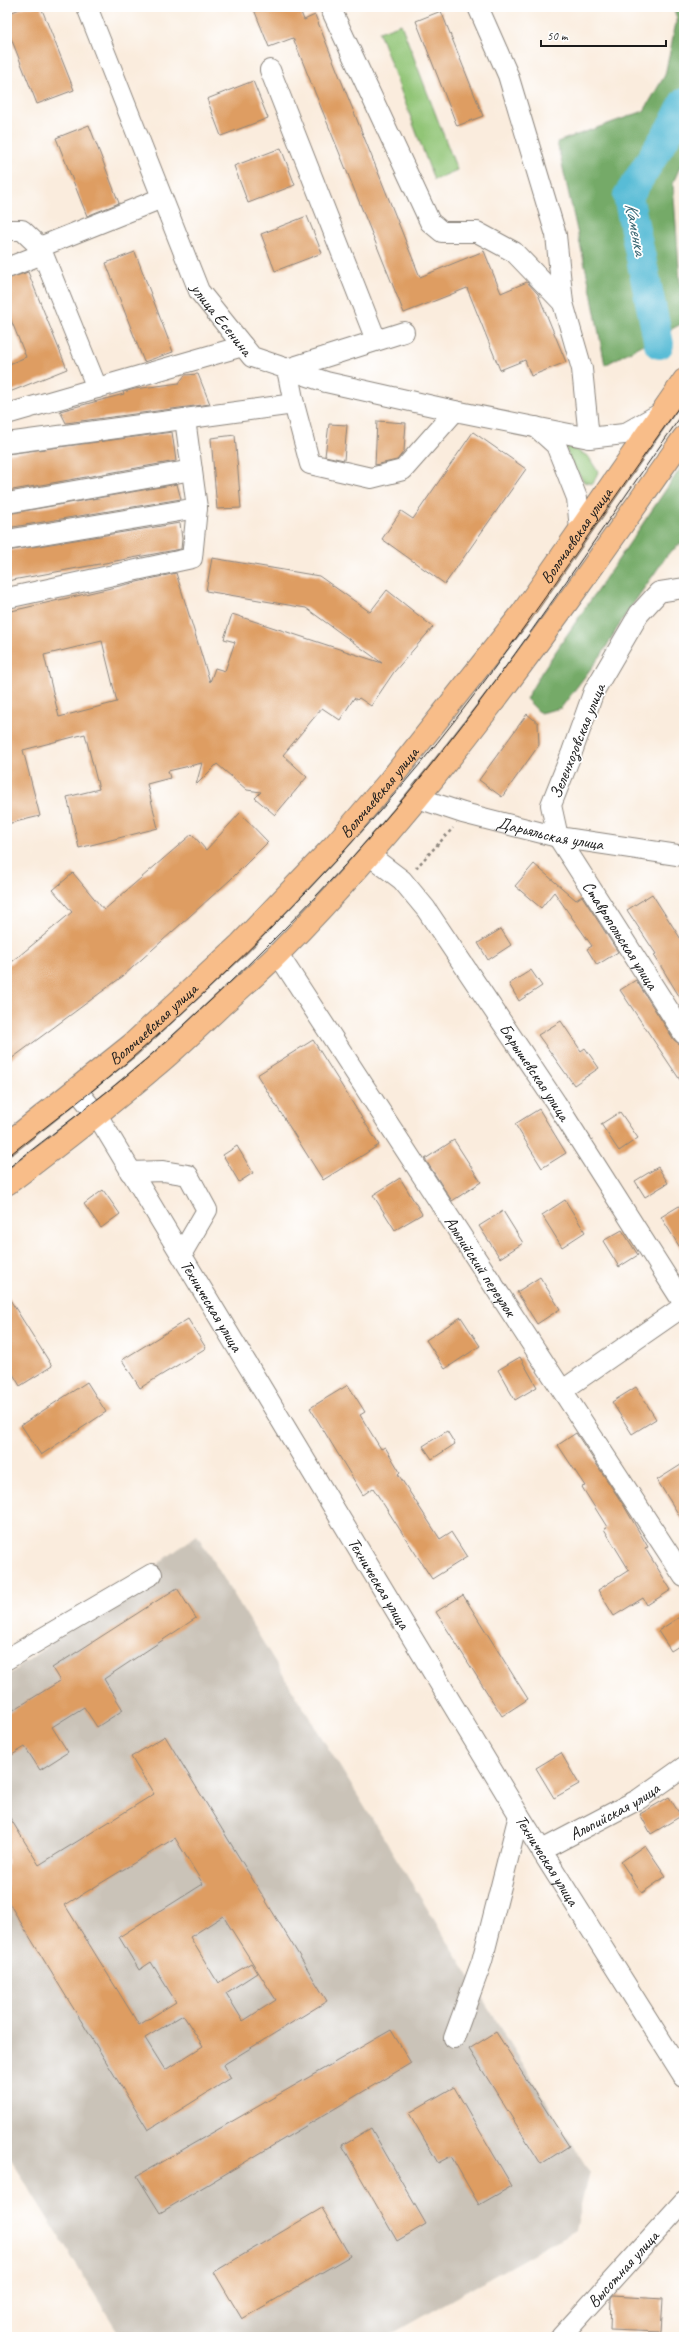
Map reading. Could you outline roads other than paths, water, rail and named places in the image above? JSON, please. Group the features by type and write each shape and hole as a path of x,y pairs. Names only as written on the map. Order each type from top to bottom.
{"main road":[{"name":"Волочаевская улица","path":"7,1144 131,1045 240,944 337,842 390,780 522,613 684,380"},
{"path":"661,413 684,427"},
{"name":"Волочаевская улица","path":"7,1184 97,1115 154,1068 278,954 369,855 418,798 550,629 684,437"}],"street":[{"name":"улица Есенина","path":"87,7 199,291 252,357 326,382 455,411 589,438 624,434 661,413"},
{"path":"330,7 430,222 442,232 477,232 514,252 563,303"},
{"path":"478,7 508,74 556,235 563,303 582,369 589,438"},
{"path":"270,70 376,340"},
{"path":"7,268 41,250 162,198"},
{"path":"7,230 22,230 41,250 97,388"},
{"path":"404,332 287,369 294,404 310,464 371,478 403,470 455,411"},
{"path":"7,414 243,346"},
{"path":"7,443 294,404"},
{"path":"7,598 192,558 197,508 185,419"},
{"path":"536,427 556,445 577,498 580,530"},
{"path":"7,503 192,470"},
{"path":"7,540 197,508"},
{"name":"Зеленхозовская улица","path":"558,837 551,805 594,691 639,614 659,592 684,588"},
{"name":"Дарьяльская улица","path":"418,798 463,813 558,837 684,856"},
{"name":"Ставропольская улица","path":"558,837 684,1034"},
{"name":"Барышевская улица","path":"369,855 402,880 426,909 556,1103 684,1305"},
{"name":"Альпийский переулок","path":"278,954 466,1247 563,1390 684,1577"},
{"name":"Техническая улица","path":"76,1089 97,1115 130,1172 182,1253 519,1815 684,2077"},
{"path":"130,1172 163,1171 188,1175 207,1210 182,1253"},
{"path":"563,1390 684,1305"},
{"path":"7,1659 152,1574"},
{"name":"Альпийская улица","path":"542,1850 639,1799 684,1767"},
{"path":"454,2038 482,1961 519,1815"},
{"name":"Высотная улица","path":"561,2337 684,2201"}],"waterway":[{"name":"Каменка","path":"659,344 628,196 674,123 684,103"}],"tram line":[{"path":"7,1157 107,1079 208,989 274,925 369,824 474,695 684,400"},
{"path":"7,1169 144,1061 214,998 281,932 377,830 444,748 515,654 684,412"}]}
